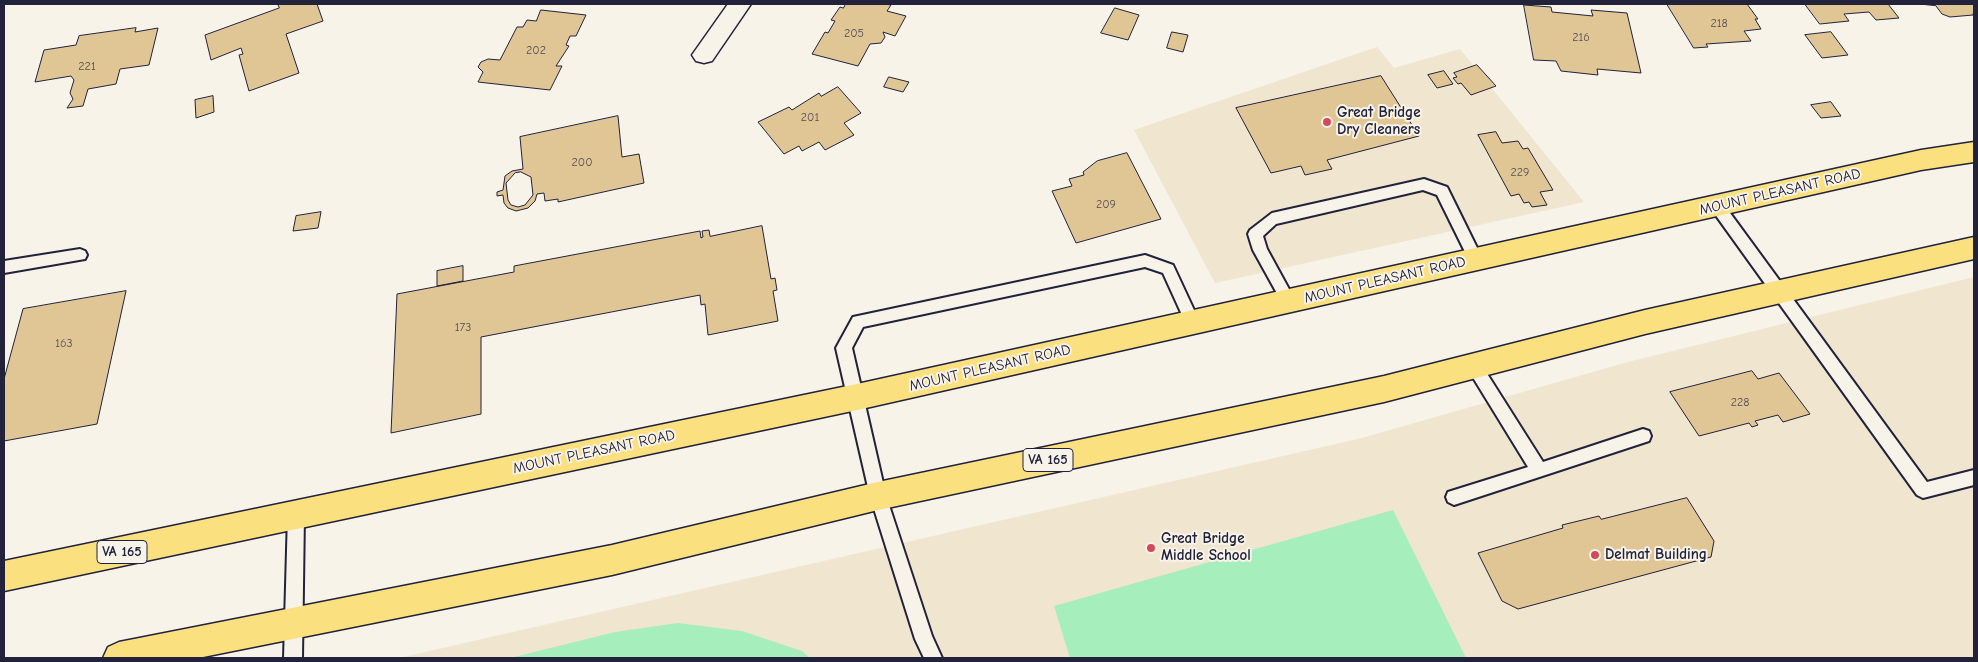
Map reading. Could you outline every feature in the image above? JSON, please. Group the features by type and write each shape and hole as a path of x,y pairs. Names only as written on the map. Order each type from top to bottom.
{"main road":[{"name":"MOUNT PLEASANT ROAD","path":"4,576 857,397 1921,160 1974,152"},
{"name":"VA 165","path":"119,658 612,560 878,496 1384,389 1645,322 1974,248"}],"street":[{"path":"704,55 740,4"}],"lane":[{"path":"1289,302 1260,250 1255,234 1272,218 1424,184 1442,191 1476,260"},
{"path":"1717,206 1923,490 1974,478"},
{"path":"4,267 80,255"},
{"path":"933,658 924,639 878,496 857,397 844,348 858,322 1145,262 1168,269 1193,323"},
{"path":"1474,366 1539,471"},
{"path":"1454,497 1539,471 1642,436"},
{"path":"293,658 296,514"}],"shaded area":[{"path":"1377,47 1394,68 1460,49 1584,202 1215,283 1134,130"},
{"path":"1974,277 1974,658 399,658 1362,438 1628,362"}],"green space":[{"path":"1393,510 1466,658 1070,658 1054,606"},
{"path":"678,623 742,631 802,651 810,658 510,658 615,632"}],"building":[{"path":"278,4 317,4 323,21 286,34 299,73 249,91 239,55 243,54 241,48 211,60 205,35 279,8"},
{"path":"846,4 891,5 887,11 906,16 895,36 883,32 885,37 881,43 870,44 858,66 812,54 825,32 828,33 835,21 831,20 840,7 843,8"},
{"path":"1667,4 1747,4 1758,19 1755,19 1761,29 1744,31 1751,41 1706,44 1708,47 1694,48"},
{"path":"1805,4 1888,4 1899,18 1876,20 1869,12 1844,14 1849,21 1820,24"},
{"path":"1920,4 1974,4 1974,10 1973,15 1950,17 1942,14 1936,6"},
{"path":"1524,5 1551,7 1552,12 1593,16 1591,10 1627,13 1641,73 1597,69 1598,75 1561,71 1556,61 1534,60"},
{"path":"1115,8 1139,15 1128,40 1101,33"},
{"path":"541,10 586,15 576,36 570,36 566,45 569,46 556,66 562,66 550,90 478,82 483,72 478,67 481,62 488,59 500,60 517,27 523,27 527,20 536,21"},
{"path":"136,28 135,32 158,28 149,65 120,69 116,84 88,89 83,106 67,108 73,99 70,93 74,80 71,76 35,82 44,50 76,45 79,36"},
{"path":"1172,32 1188,35 1183,52 1167,48"},
{"path":"1831,32 1848,55 1822,58 1805,35"},
{"path":"1477,65 1496,86 1471,95 1461,83 1458,84 1453,78 1457,77 1454,73"},
{"path":"1444,71 1453,84 1437,88 1428,75"},
{"name":"Great Bridge Dry Cleaners","path":"1381,76 1419,136 1327,160 1332,169 1305,175 1301,166 1271,173 1236,108"},
{"path":"889,77 909,82 903,92 884,87"},
{"path":"838,87 861,113 844,123 854,135 825,150 819,142 802,151 799,146 784,154 758,122 789,107 792,110 819,93 821,96"},
{"path":"213,96 214,112 196,118 195,100"},
{"path":"1831,102 1841,116 1821,118 1811,105"},
{"path":"618,116 622,157 639,154 644,183 558,202 558,199 545,201 544,193 537,194 535,201 528,208 516,211 508,208 504,203 503,195 497,196 497,192 503,190 505,176 512,171 523,169 520,137","holes":["521,172 531,177 533,195 525,205 518,207 511,205 508,200 506,183 515,173"]},
{"path":"1496,132 1502,143 1518,141 1523,149 1528,148 1553,190 1540,192 1547,205 1532,207 1529,202 1524,203 1519,194 1511,196 1478,135"},
{"path":"1127,153 1161,219 1076,243 1052,191 1072,186 1069,179 1084,175 1083,172 1097,161"},
{"path":"321,212 318,228 293,231 296,216"},
{"path":"762,226 771,279 775,278 777,290 773,291 778,321 708,335 705,304 701,305 700,295 481,337 481,414 391,433 397,294 514,272 514,266 700,231 701,238 703,237 702,231 709,230 710,236"},
{"path":"463,266 463,281 437,286 437,271"},
{"path":"126,291 97,424 4,441 4,379 23,309"},
{"path":"1752,371 1758,379 1779,373 1810,414 1783,422 1778,415 1755,421 1758,425 1752,427 1749,423 1699,436 1670,392"},
{"name":"Delmat Building","path":"1687,498 1714,541 1711,557 1518,609 1502,601 1478,553 1563,528 1562,525 1599,516 1601,519"}],"place":[{"name":"Great Bridge Dry Cleaners","path":"1327,122"},
{"name":"Great Bridge Middle School","path":"1151,548"},
{"name":"Delmat Building","path":"1595,555"}]}
